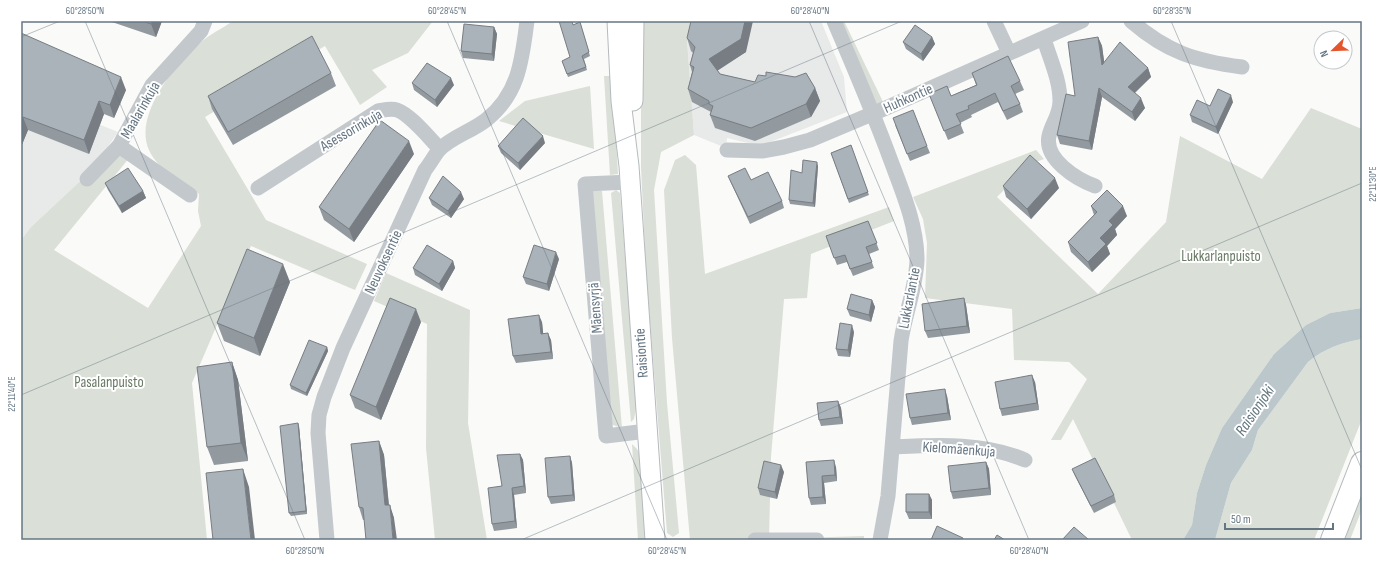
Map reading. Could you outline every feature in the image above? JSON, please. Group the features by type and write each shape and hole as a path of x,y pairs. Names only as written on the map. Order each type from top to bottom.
{"highway":[{"path":"1332,540 1362,463"}],"main road":[{"name":"Raisiontie","path":"617,21 621,101 630,174 655,540"},
{"name":"Raisiontie","path":"630,174 634,21"}],"street":[{"name":"Maalarinkuja","path":"87,179 119,146 152,85 201,31 205,21"},
{"name":"Neuvoksentie","path":"328,540 318,433 319,415 324,397 346,342 422,178 440,149 486,120 503,102 516,82 522,60 527,21"},
{"name":"Lukkarlantie","path":"834,21 873,113 906,200 916,242 917,261 914,284 904,320 901,341 888,496 880,540"},
{"path":"994,21 1009,53"},
{"name":"Huhkontie","path":"727,150 762,151 810,140 1044,39 1082,21"},
{"path":"1131,21 1178,52 1199,60 1242,67"},
{"path":"1044,39 1059,88 1060,100 1058,118 1049,134 1048,143 1058,160 1074,177 1095,186"},
{"name":"Asessorinkuja","path":"258,188 370,116 383,110 397,110 406,115 440,149"},
{"path":"119,146 190,196"},
{"name":"Mäensyrjä","path":"630,174 584,184 606,436 647,431"},
{"name":"Kielomäenkuja","path":"892,447 926,446 984,448 1013,454 1025,460"},
{"path":"755,540 817,540"}],"shaded area":[{"path":"695,21 821,21 844,77 847,112 760,146 727,138 726,148 694,135 687,39"},
{"path":"21,93 118,132 92,170 31,227 21,240"}],"green space":[{"name":"Pasalanpuisto","path":"233,21 433,21 408,53 372,70 387,87 360,105 325,46 205,117 266,220 367,264 355,290 251,246 192,383 207,540 21,540 21,240 31,227 92,170 113,141 130,157 54,250 148,308 201,226 198,211 199,194 164,170 158,164 149,150 146,137 147,122 159,92 179,64 204,40"},
{"path":"641,21 695,21 687,40 694,135 661,152 654,190 667,403 679,533 673,537 667,533 646,273 641,167"},
{"path":"834,21 844,21 886,108 873,113"},
{"path":"604,76 610,76 615,121 618,174 610,175"},
{"path":"590,86 594,149 499,121 525,101"},
{"name":"Lukkarlanpuisto","path":"1311,108 1362,129 1362,308 1330,313 1306,325 1274,354 1222,428 1206,465 1197,493 1192,525 1183,540 1132,540 1073,419 1061,440 1051,440 1087,379 1069,362 1014,360 1012,309 925,298 927,243 923,219 913,197 1036,150 1044,159 1030,164 997,197 1098,294 1166,222 1180,136 1262,179"},
{"path":"685,155 696,165 705,274 889,207 894,221 811,254 807,298 784,299 771,457 769,539 864,536 864,540 690,540 672,338 664,190 675,160"},
{"path":"590,189 602,191 622,428 610,424"},
{"path":"616,190 620,193 637,404 634,419 631,422 611,193"},
{"path":"386,273 470,310 468,423 487,540 435,540 426,448 427,324 374,301"},
{"path":"1362,339 1362,419 1314,540 1215,540 1231,483 1252,450 1258,430 1308,362 1321,353 1334,347 1347,342"},
{"path":"632,444 637,449 641,457 645,540 638,540"},
{"path":"1362,490 1362,509 1350,540 1342,540"}],"water":[{"name":"Raisionjoki","path":"1362,308 1362,339 1347,342 1334,347 1321,353 1308,362 1258,430 1252,450 1231,483 1215,540 1183,540 1192,525 1197,493 1206,465 1222,428 1274,354 1306,325 1330,313"}],"building":[{"path":"142,21 153,21 151,24"},
{"path":"559,21 572,21 573,25 580,22 589,52 582,56 586,67 567,74 562,61 570,57"},
{"path":"691,21 745,21 741,39 709,59 720,74 755,82 758,75 766,76 766,72 795,77 806,73 815,88 806,104 751,128 710,115 713,106 709,104 709,101 688,89 694,67 690,65 695,47 687,38"},
{"path":"464,24 494,27 492,54 461,51"},
{"path":"915,25 932,37 921,54 903,42"},
{"path":"21,33 121,77 110,105 99,101 84,140 23,117 21,122"},
{"path":"312,36 331,73 228,132 208,96"},
{"path":"1098,37 1102,65 1120,42 1148,68 1128,87 1141,98 1132,112 1099,88 1089,141 1057,135 1066,94 1075,96 1068,42"},
{"path":"1008,56 1020,81 1011,86 1020,104 1003,111 995,93 968,106 969,109 956,114 961,124 944,131 929,94 947,86 951,96 977,85 972,73"},
{"path":"427,63 451,78 435,100 412,83"},
{"path":"1218,89 1231,95 1216,127 1190,115 1197,100 1210,106"},
{"path":"913,110 927,146 907,154 893,118"},
{"path":"523,118 543,136 518,163 498,146"},
{"path":"380,120 409,141 349,229 319,207"},
{"path":"851,145 868,192 848,199 831,153"},
{"path":"1030,155 1055,178 1027,209 1003,186"},
{"path":"803,160 817,162 813,203 789,200 791,170 802,173"},
{"path":"128,168 143,191 119,206 105,183"},
{"path":"745,168 751,180 768,172 782,201 748,217 728,176"},
{"path":"443,176 461,192 448,211 429,198"},
{"path":"1107,190 1123,206 1109,221 1113,225 1100,238 1106,244 1088,262 1068,242 1097,212 1091,206"},
{"path":"868,221 877,243 866,247 872,262 850,269 845,255 834,258 826,236"},
{"path":"427,245 453,261 439,284 413,268"},
{"path":"534,245 556,252 547,284 523,277"},
{"path":"247,249 283,264 254,338 217,323"},
{"path":"851,294 872,300 869,315 847,309"},
{"path":"390,298 416,309 376,407 350,395"},
{"path":"964,298 967,326 925,331 922,304"},
{"path":"539,315 541,334 548,333 551,352 513,356 508,319"},
{"path":"840,323 852,325 848,350 836,349"},
{"path":"309,340 327,347 306,393 290,385"},
{"path":"232,362 241,443 207,447 197,367"},
{"path":"1032,375 1037,403 1000,409 995,382"},
{"path":"945,389 948,413 910,418 906,394"},
{"path":"838,401 840,417 819,420 817,403"},
{"path":"298,423 306,511 289,513 280,426"},
{"path":"379,441 385,505 390,505 393,540 366,540 363,508 359,507 351,444"},
{"path":"520,454 524,486 512,488 515,521 492,524 488,488 502,486 497,455"},
{"path":"570,456 573,495 548,497 545,458"},
{"path":"1095,458 1114,495 1091,506 1072,469"},
{"path":"834,460 835,475 822,476 823,497 809,498 806,462"},
{"path":"764,461 781,465 775,492 758,488"},
{"path":"986,462 989,488 951,492 948,466"},
{"path":"243,469 251,540 213,540 206,473"},
{"path":"906,494 929,494 929,512 906,512"},
{"path":"937,526 963,538 962,540 931,540"},
{"path":"1074,527 1089,540 1062,540"},
{"path":"997,535 1005,540 994,540"}]}
